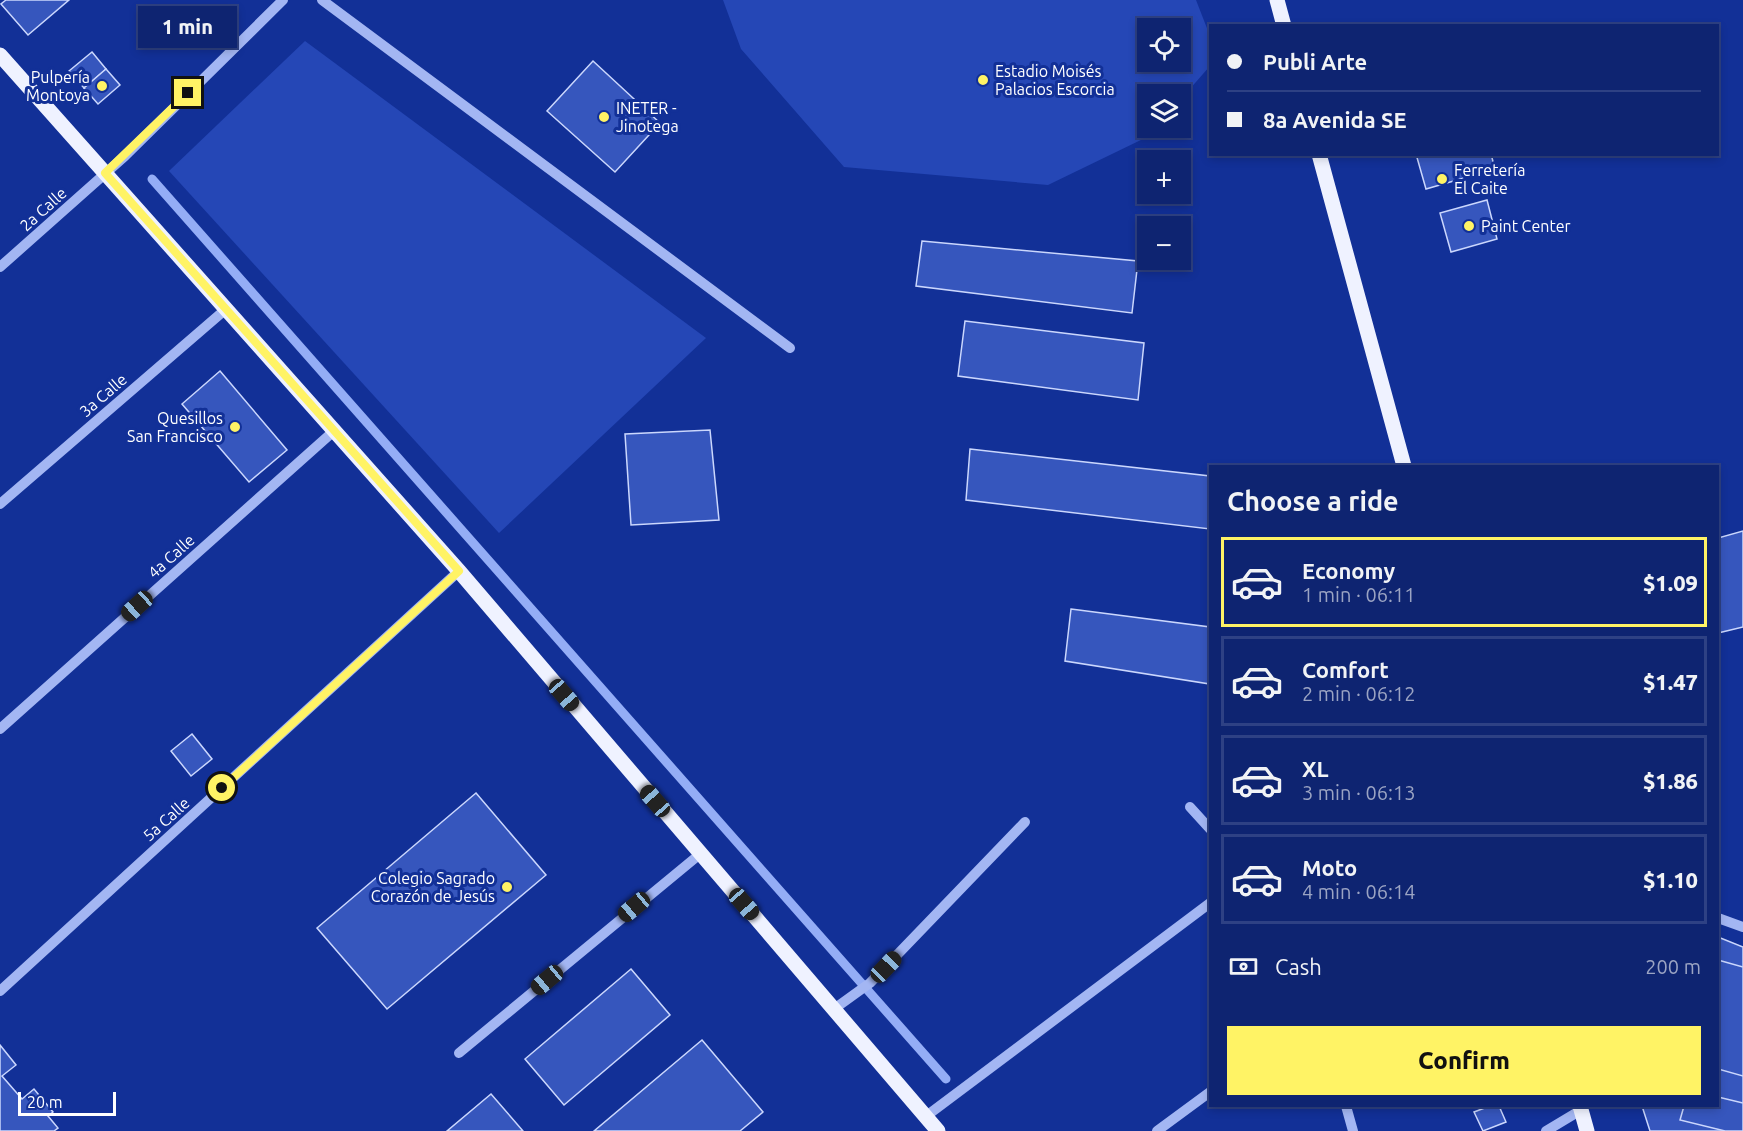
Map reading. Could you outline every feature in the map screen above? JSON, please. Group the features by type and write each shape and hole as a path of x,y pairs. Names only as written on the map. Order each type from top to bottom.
{"main road":[{"path":"1277,0 1283,24"},
{"path":"0,56 459,571 938,1131"},
{"path":"1321,156 1404,465"},
{"path":"1580,1108 1587,1131"}],"street":[{"name":"2a Calle","path":"0,267 105,173 283,0"},
{"path":"322,0 790,348"},
{"name":"3a Calle","path":"0,504 226,309"},
{"name":"4a Calle","path":"0,729 334,430"},
{"name":"5a Calle","path":"0,991 459,571"},
{"path":"1190,807 1209,828"},
{"path":"834,1009 870,982 1025,822"},
{"path":"459,1053 700,854"},
{"path":"925,1117 1209,904"},
{"path":"1719,918 1743,927"},
{"path":"1157,1131 1209,1093"},
{"path":"1346,1107 1353,1131"},
{"path":"1546,1131 1580,1108"}],"shaded area":[{"name":"Estadio Moisés Palacios Escorcia","path":"723,0 1196,0 1209,33 1209,67 1191,88 1191,84 1137,84 1137,138 1145,138 1048,185 844,167 741,49"},
{"path":"305,41 706,338 499,533 169,171"}],"building":[{"path":"6,0 69,0 28,35 1,4"},
{"path":"92,52 106,69 84,88 69,71"},
{"name":"INETER - Jinotega","path":"593,61 660,123 615,172 547,111"},
{"name":"Pulpería Montoya","path":"106,69 120,85 98,104 84,88"},
{"name":"Ferretería El Caite","path":"1417,156 1492,156 1495,169 1426,189"},
{"name":"Paint Center","path":"1487,200 1497,239 1451,252 1440,213"},
{"path":"922,241 1137,261 1132,313 916,286"},
{"path":"965,321 1144,343 1138,400 958,376"},
{"name":"Quesillos San Francisco","path":"220,371 287,450 249,482 182,404"},
{"path":"710,430 719,520 631,525 625,434"},
{"path":"970,449 1209,476 1209,529 966,500"},
{"path":"1743,531 1743,627 1719,633 1719,538"},
{"path":"1071,609 1209,627 1209,684 1065,661"},
{"path":"192,734 212,759 191,776 171,751"},
{"name":"Colegio Sagrado Corazón de Jesús","path":"476,793 546,875 387,1009 317,928"},
{"path":"1719,937 1743,947 1743,1131 1650,1131 1642,1107 1719,1107"},
{"path":"1719,960 1743,967 1743,1076 1719,1069"},
{"path":"631,969 670,1015 564,1105 525,1059"},
{"path":"702,1040 763,1112 740,1131 594,1131"},
{"path":"0,1045 16,1065 2,1076 22,1099 34,1089 53,1112 48,1116 58,1128 54,1131 0,1131"},
{"path":"491,1094 523,1131 447,1131"},
{"path":"1719,1097 1743,1103 1743,1131 1725,1131 1680,1120 1684,1107 1719,1107"},
{"path":"1487,1107 1499,1107 1506,1122 1483,1131 1474,1112"}],"waterway":[{"path":"152,179 946,1079"}],"place":[{"name":"Estadio Moisés Palacios Escorcia","path":"983,80"},
{"name":"Pulpería Montoya","path":"102,86"},
{"name":"INETER - Jinotega","path":"604,117"},
{"name":"Ferretería El Caite","path":"1442,179"},
{"name":"Paint Center","path":"1469,226"},
{"name":"Quesillos San Francisco","path":"235,427"},
{"name":"Colegio Sagrado Corazón de Jesús","path":"507,887"}],"route":[{"path":"188,93 105,173 459,571 222,788"}]}
